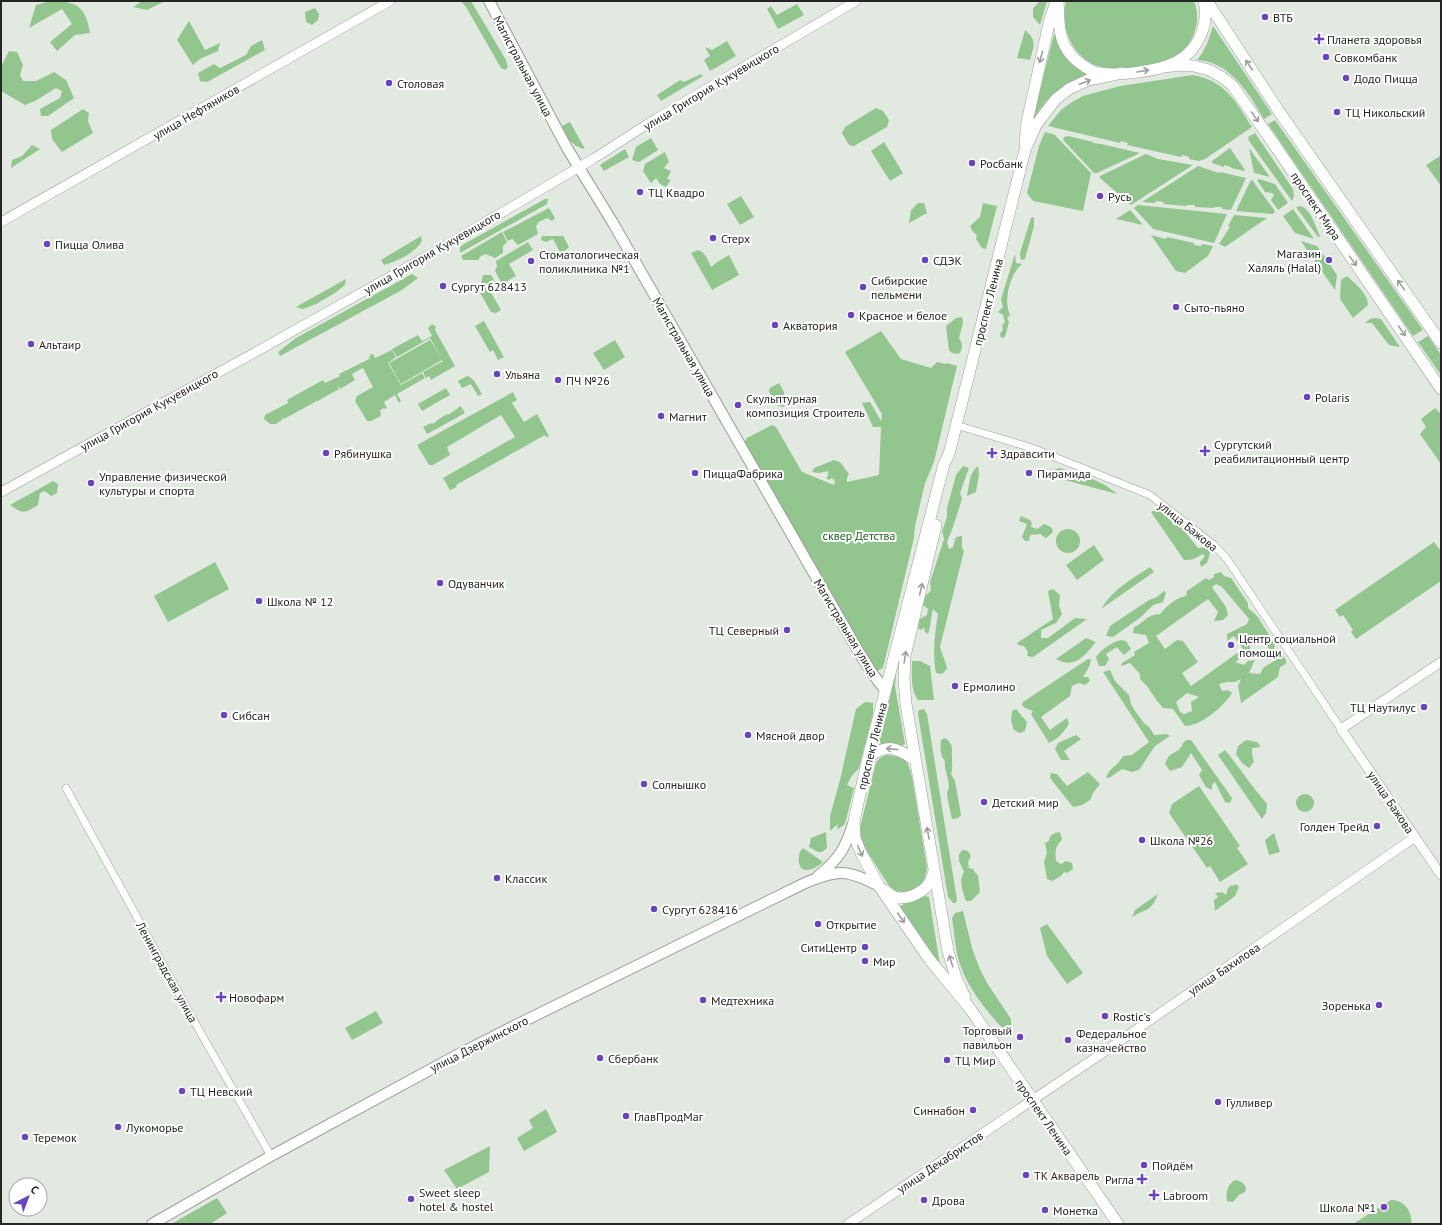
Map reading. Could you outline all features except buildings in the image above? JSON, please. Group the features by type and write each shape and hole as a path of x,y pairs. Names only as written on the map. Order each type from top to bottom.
{"main road":[{"name":"Магистральная улица","path":"489,1 567,148 613,223 860,654 885,690"},
{"path":"1057,1 1059,26 1065,46 1076,60 1085,67 1100,73 1122,73 1163,67 1177,62 1186,56 1194,48 1204,26 1206,14 1204,1"},
{"name":"проспект Ленина","path":"1057,1 1050,19 1027,122 1025,150 999,259 949,454 944,464 885,690 854,820 855,838 861,853 879,886 929,959 971,1010 1032,1101 1118,1224"},
{"name":"проспект Мира","path":"1207,1 1280,113 1441,343"},
{"name":"проспект Мира","path":"1163,67 1182,65 1209,70 1222,77 1232,85 1441,389"},
{"name":"проспект Ленина","path":"1025,150 1036,125 1056,99 1069,89 1088,80 1122,73"},
{"name":"проспект Ленина","path":"949,454 950,466 905,656 904,667 906,696 916,761 948,951 956,978 971,1010"},
{"path":"868,758 877,751 886,748 901,750 916,761"},
{"name":"улица Дзержинского","path":"152,1224 271,1156 520,1022 813,879 826,870 841,854 847,842 854,820"},
{"name":"улица Дзержинского","path":"813,879 837,872 848,873 859,876 879,886"},
{"path":"879,886 890,894 899,898 910,897 922,891 929,884 934,872"}],"street":[{"name":"улица Нефтяников","path":"1,222 390,1"},
{"name":"улица Григория Кукуевицкого","path":"1,492 382,281 579,167 657,118 856,1"},
{"name":"улица Бажова","path":"956,425 1032,448 1150,495 1214,545 1227,559 1441,875"},
{"path":"1341,729 1441,662"},
{"name":"Ленинградская улица","path":"66,788 199,1030 271,1156"},
{"name":"улица Бахилова","path":"1032,1101 1415,837"},
{"name":"улица Декабристов","path":"848,1224 1032,1101"}],"green space":[{"path":"51,1 68,2 79,7 86,17 90,33 75,35 57,51 50,42 72,24 62,9 29,28 36,5"},
{"path":"142,1 165,1 147,10 133,7"},
{"path":"461,1 471,1 506,60 508,67 505,70 501,68 466,7"},
{"path":"1040,1 1047,1 1040,25 1033,17 1033,8"},
{"path":"1066,1 1194,1 1197,12 1196,28 1190,42 1174,59 1157,64 1115,69 1107,68 1086,60 1078,53 1072,44 1067,34 1065,23 1064,12"},
{"path":"797,4 804,15 778,29 767,9 771,6 777,15"},
{"path":"315,8 319,14 318,20 312,25 306,22 305,12"},
{"path":"189,21 205,50 220,43 218,51 200,59 193,65 177,40"},
{"path":"1213,26 1272,114 1264,119 1252,99 1237,80 1220,66 1197,60 1209,40"},
{"path":"1025,30 1033,40 1034,44 1030,60 1017,58"},
{"path":"1054,34 1065,55 1092,75 1072,82 1057,91 1044,104 1032,122"},
{"path":"262,40 265,50 207,82 200,81 198,73 214,64 220,68 246,55 251,46"},
{"path":"727,41 736,56 710,71 704,60 710,56 705,47 712,50"},
{"path":"9,51 17,52 23,65 20,75 23,81 36,81 54,72 66,80 74,98 48,116 41,116 40,109 60,98 62,91 56,88 35,101 25,105 1,91 1,67"},
{"path":"701,74 703,76 661,101 657,95 680,80 684,82"},
{"path":"1193,75 1214,82 1222,87 1235,101 1252,127 1205,159 1199,161 1189,159 1189,157 1182,155 1181,157 1127,145 1128,143 1121,141 1120,143 1048,126 1061,110 1083,96 1120,86"},
{"path":"876,108 883,111 889,120 887,127 854,146 849,145 842,133 845,127"},
{"path":"83,109 89,113 88,121 93,133 62,152 52,139 51,130"},
{"path":"1275,120 1423,330 1413,336 1268,124"},
{"path":"570,122 585,149 573,144 560,127"},
{"path":"1045,132 1055,135 1091,173 1083,211 1033,201 1027,193 1039,146"},
{"path":"1255,133 1293,189 1294,196 1292,201 1249,141 1248,137"},
{"path":"1068,136 1140,153 1094,173 1063,140 1064,137"},
{"path":"651,138 658,150 639,162 632,160 636,147"},
{"path":"884,142 903,173 890,181 871,151"},
{"path":"32,145 40,149 11,168 12,160 22,156"},
{"path":"1230,148 1245,170 1244,171 1212,163 1212,161"},
{"path":"1249,148 1270,177 1254,173"},
{"path":"625,149 629,157 604,171 600,165"},
{"path":"665,152 669,162 664,168 671,171 667,179 671,180 666,187 660,184 656,178 651,183 643,171 645,164"},
{"path":"1146,154 1158,159 1193,165 1131,205 1100,178 1100,176"},
{"path":"1440,156 1441,158 1441,186 1426,165"},
{"path":"1198,166 1219,173 1246,178 1231,210 1222,209 1222,207 1214,208 1195,207 1194,205 1187,206 1163,204 1164,202 1156,201 1155,203 1142,202"},
{"path":"1259,179 1275,184 1288,203 1278,210 1271,200 1274,195 1272,193 1265,192 1257,180"},
{"path":"1251,180 1275,211 1273,214 1236,211"},
{"path":"741,196 754,217 740,225 727,204"},
{"path":"545,199 548,199 547,204 460,253 460,247 464,244"},
{"path":"918,203 924,203 927,213 909,223 911,210"},
{"path":"983,203 997,206 986,249 982,248 976,239 977,235 973,232 970,226 980,217"},
{"path":"1138,205 1227,214 1214,243 1153,229 1134,208"},
{"path":"1301,206 1311,215 1320,236 1318,237 1296,207"},
{"path":"549,208 555,218 552,221 547,218 539,222 536,226 538,234 518,245 512,239 508,241 503,232"},
{"path":"1293,209 1314,239 1295,233 1283,216"},
{"path":"1130,210 1143,225 1116,219"},
{"path":"1234,215 1267,218 1225,247 1219,244 1230,227 1228,226"},
{"path":"1034,217 1034,226 1025,259 1021,260 1020,253 1031,218"},
{"path":"502,232 507,242 503,246 503,253 495,258 486,254 481,256 478,260 463,260 461,256"},
{"path":"1151,235 1194,243 1194,245 1201,246 1202,244 1213,246 1208,256 1185,273 1176,271"},
{"path":"421,236 422,241 411,253 384,265 381,260"},
{"path":"542,236 563,236 569,247 561,254 553,239 546,242 541,240"},
{"path":"1301,241 1317,246 1337,275 1335,290"},
{"path":"528,242 533,250 509,264 516,276 502,284 495,271 497,266 496,261"},
{"path":"698,250 704,254 711,267 729,255 739,275 712,290 691,253"},
{"path":"1015,254 1016,263 1022,264 1014,274 1009,288 1007,302 1010,315 1007,318 1009,322 1005,337 1001,338 1000,334 1003,329 1002,325 1005,322 1003,315 998,312 1003,307 1001,299"},
{"path":"412,274 418,278 402,290 280,356 278,352 296,338"},
{"path":"483,275 491,275 498,286 490,291 501,310 496,313 491,312 479,291"},
{"path":"1347,276 1366,297 1368,305 1353,318 1340,299 1341,280"},
{"path":"346,279 345,285 335,293 316,304 303,309 296,307"},
{"path":"962,317 963,323 959,338 962,348 959,354 952,353 949,350 946,326 956,318"},
{"path":"1370,319 1381,319 1400,347 1389,345 1372,323 1365,323"},
{"path":"484,321 504,357 498,360 493,350 490,352 475,326"},
{"path":"432,324 436,327 435,330 455,366 431,380 429,376 426,378 423,372 443,361 442,360 401,384 389,363 430,340 441,357 430,338 397,357 392,349 418,335 422,341 432,336 428,328"},
{"name":"сквер Детства","path":"881,331 901,359 931,368 937,362 957,366 934,462 925,483 915,526 914,538 883,668 877,671 873,669 744,443 747,438 772,425 776,427 802,472 834,485 835,481 832,478 829,480 826,478 828,476 828,471 819,473 812,472 814,468 834,460 840,462 849,474 847,482 879,475 881,427 873,427 862,403 870,402 881,421 882,414 845,352"},
{"path":"1428,336 1441,355 1441,375 1418,342"},
{"path":"615,340 625,357 604,370 593,353"},
{"path":"392,350 396,357 388,363 401,385 422,373 425,378 397,394 401,401 399,403 395,395 384,402 387,408 380,410 381,416 371,421 367,421 355,401 357,396 373,387 363,368 352,374 355,380 340,389 338,386 337,387 339,389 316,402 315,400 315,402 284,419 282,416 283,419 276,424 270,424 264,419 265,415 288,403 287,400 323,380 325,383 340,376 339,374 369,359 370,355 373,354 375,358"},
{"path":"467,376 474,381 482,394 478,396 471,384 462,388 458,381"},
{"path":"779,383 784,392 784,400 786,401 790,399 783,407 776,405 769,391 770,388"},
{"path":"446,388 450,395 422,411 418,404"},
{"path":"513,392 517,400 512,403 524,422 537,414 549,436 546,437 545,435 456,485 457,487 450,490 443,478 515,437 501,415 447,447 450,455 433,465 429,465 417,445"},
{"path":"461,406 465,413 427,434 423,427 436,422"},
{"path":"1435,408 1441,414 1441,464 1420,434 1426,427 1421,419"},
{"path":"963,466 969,468 960,493 962,499 947,542 949,549 953,547 956,537 962,536 962,548 964,551 940,647 947,669 942,674 936,673 934,658 938,614 933,609 928,634 924,631 925,627 921,630 918,628 920,619 927,615 928,609 923,605 926,595 931,591 930,582 944,539 942,531 947,517 947,508 956,475"},
{"path":"978,466 979,475 976,492 967,496 971,476"},
{"path":"1060,468 1098,481 1117,494 1050,476 1050,469 1053,470"},
{"path":"53,481 58,484 57,493 51,496 45,491 40,493 38,505 30,510 22,512 10,505"},
{"path":"1158,509 1170,516 1185,531 1198,548 1207,547 1210,553 1207,563 1201,567 1200,562 1205,556 1202,554 1193,559 1184,560 1151,512"},
{"path":"1021,516 1030,520 1032,523 1031,527 1037,529 1044,524 1052,528 1053,532 1046,538 1040,534 1030,535 1029,541 1025,541 1022,537 1027,524 1019,521"},
{"path":"1068,529 1077,532 1080,541 1077,550 1068,553 1059,550 1056,541 1059,532"},
{"path":"1434,542 1441,551 1441,581 1356,639 1351,632 1353,630 1343,615 1340,617 1335,610"},
{"path":"1094,545 1104,560 1077,580 1066,565"},
{"path":"215,562 229,589 168,622 154,596"},
{"path":"1150,567 1154,572 1101,609 1117,590"},
{"path":"1221,572 1224,576 1231,578 1248,603 1248,608 1257,616 1275,644 1274,649 1271,650 1257,638 1250,643 1250,650 1235,662 1244,665 1248,661 1255,660 1249,673 1260,674 1263,668 1274,661 1280,652 1286,660 1286,664 1280,667 1278,677 1241,703 1238,686 1241,679 1235,682 1219,684 1222,691 1228,690 1232,693 1224,704 1198,723 1185,726 1173,709 1163,708 1140,679 1140,674 1130,663 1121,666 1122,663 1135,655 1134,652 1149,643 1146,635 1133,633 1134,627 1148,617 1160,614 1168,605 1175,600 1186,596 1187,591 1206,578 1209,580 1214,577 1214,574","holes":["1216,584 1222,587 1249,619 1247,624 1227,634 1227,641 1234,636 1243,649 1191,686 1182,673 1198,662 1183,641 1177,640 1165,649 1156,636 1208,599 1218,612 1214,621 1223,620 1228,615 1226,607 1212,587","1187,693 1199,697 1191,702 1192,711 1184,714 1180,712 1176,702"]},
{"path":"1053,589 1060,595 1059,606 1062,614 1056,623 1041,630 1041,638 1048,638 1075,618 1087,619 1033,657 1027,656 1028,652 1024,646 1018,645 1017,643 1053,619 1048,591"},
{"path":"1164,591 1166,592 1163,602 1153,605 1141,617 1113,637 1106,636 1110,626 1149,600 1157,597"},
{"path":"1086,638 1096,642 1079,660 1069,663 1056,659"},
{"path":"1121,640 1126,641 1131,649 1124,655 1117,647 1106,654 1109,659 1105,666 1099,666 1096,657 1098,654 1110,644"},
{"path":"1088,659 1091,660 1083,677 1088,677 1090,681 1085,685 1079,683 1072,686 1070,696 1041,717 1050,730 1067,718 1069,724 1056,739 1049,743 1031,714 1033,711 1025,708 1022,705 1023,702"},
{"path":"912,661 920,661 930,666 934,700 918,700 915,696 912,681"},
{"path":"897,662 895,686 905,744 902,746 882,745 879,741"},
{"path":"1110,670 1115,681 1129,695 1131,704 1135,711 1150,728 1154,735 1167,734 1170,736 1155,746 1139,770 1132,772 1122,769 1109,778 1106,777 1123,756 1132,755 1149,742 1103,672"},
{"path":"865,702 873,703 873,714 859,768 851,777 847,785 854,788 845,824 837,830 838,824 830,831 830,816 840,780 856,709"},
{"path":"924,709 927,714 957,900 956,903 953,903 948,897 918,714 919,710"},
{"path":"1016,709 1027,722 1025,731 1020,733 1014,730 1011,721 1012,711"},
{"path":"1076,735 1081,739 1064,751 1070,760 1061,760 1055,749 1058,743"},
{"path":"945,738 952,747 951,774 955,781 961,815 958,818 952,819 947,795 949,784 945,761 942,757 940,746 941,740"},
{"path":"1186,740 1191,740 1232,798 1230,803 1225,802 1215,782 1212,785 1212,790 1206,787 1199,775 1202,770 1191,753 1182,767 1170,771 1165,764 1168,757 1179,750"},
{"path":"1246,740 1257,742 1261,747 1252,748 1254,762 1249,768 1242,763 1236,754 1238,746"},
{"path":"1225,750 1267,804 1266,813 1262,819 1218,755"},
{"path":"886,755 902,758 909,766 927,868 924,883 918,888 903,892 896,891 889,886 863,845 861,838 860,828 876,762"},
{"path":"1088,772 1100,784 1090,800 1082,805 1073,807 1050,778 1051,773 1057,774 1067,786"},
{"path":"1199,786 1240,846 1237,848 1248,864 1220,882 1210,866 1207,868 1169,813 1172,804"},
{"path":"1305,794 1311,797 1314,803 1311,809 1305,812 1299,809 1296,803 1299,797"},
{"path":"826,832 827,848 822,852 818,852 809,847 811,838"},
{"path":"1060,832 1062,840 1056,849 1056,861 1061,864 1066,861 1072,863 1073,869 1067,873 1064,872 1061,876 1052,881 1047,879 1044,862 1047,853 1045,843 1049,841 1053,834"},
{"path":"1274,833 1280,852 1269,855 1265,840"},
{"path":"803,848 823,862 815,868 806,870 800,867 799,857"},
{"path":"962,850 968,851 971,856 968,862 969,868 973,869 978,876 980,892 971,901 966,901 962,886 961,879 964,872 959,861 959,855"},
{"path":"1236,884 1239,887 1235,896 1215,911 1214,900 1218,897 1215,893 1222,892 1226,895 1228,888"},
{"path":"1158,894 1151,907 1132,917 1135,910"},
{"path":"925,896 929,897 940,965 938,965 900,907"},
{"path":"963,911 972,948 979,967 987,983 1011,1019 1011,1028 1007,1033 972,989 966,979 958,958 952,918 955,913"},
{"path":"1047,924 1083,973 1067,984 1047,956 1040,928"},
{"path":"376,1011 383,1023 352,1040 345,1028"},
{"path":"546,1109 557,1132 524,1151 517,1138 533,1128 529,1120"},
{"path":"490,1146 489,1172 457,1189 444,1170"},
{"path":"1235,1180 1244,1185 1246,1188 1245,1192 1239,1195 1233,1202 1227,1201 1226,1195 1228,1189"},
{"path":"217,1198 227,1213 210,1224 171,1224"},
{"path":"1391,1200 1396,1200 1407,1207 1411,1215 1411,1224 1353,1224"}],"place":[{"name":"ВТБ","path":"1265,17"},
{"name":"Планета здоровья","path":"1319,39"},
{"name":"Совкомбанк","path":"1326,57"},
{"name":"Додо Пицца","path":"1346,78"},
{"name":"Столовая","path":"389,83"},
{"name":"ТЦ Никольский","path":"1337,112"},
{"name":"Росбанк","path":"972,163"},
{"name":"ТЦ Квадро","path":"640,192"},
{"name":"Русь","path":"1100,196"},
{"name":"Стерх","path":"713,238"},
{"name":"Пицца Олива","path":"47,244"},
{"name":"СДЭК","path":"925,260"},
{"name":"Магазин Халяль (Halal)","path":"1329,260"},
{"name":"Стоматологическая поликлиника №1","path":"531,261"},
{"name":"Сургут 628413","path":"443,286"},
{"name":"Сибирские пельмени","path":"863,287"},
{"name":"Сыто-пьяно","path":"1176,307"},
{"name":"Красное и белое","path":"851,315"},
{"name":"Акватория","path":"775,325"},
{"name":"Альтаир","path":"31,344"},
{"name":"Ульяна","path":"497,374"},
{"name":"ПЧ №26","path":"558,380"},
{"name":"Polaris","path":"1307,397"},
{"name":"Скульптурная композиция Строитель","path":"738,405"},
{"name":"Магнит","path":"661,416"},
{"name":"Сургутский реабилитационный центр","path":"1205,451"},
{"name":"Рябинушка","path":"326,453"},
{"name":"Здравсити","path":"992,453"},
{"name":"ПиццаФабрика","path":"695,473"},
{"name":"Пирамида","path":"1029,473"},
{"name":"Управление физической культуры и спорта","path":"91,483"},
{"name":"Одуванчик","path":"440,583"},
{"name":"Школа № 12","path":"259,601"},
{"name":"ТЦ Северный","path":"787,630"},
{"name":"Центр социальной помощи","path":"1231,645"},
{"name":"Ермолино","path":"955,686"},
{"name":"ТЦ Наутилус","path":"1424,707"},
{"name":"Сибсан","path":"224,715"},
{"name":"Мясной двор","path":"748,735"},
{"name":"Солнышко","path":"644,784"},
{"name":"Детский мир","path":"984,802"},
{"name":"Голден Трейд","path":"1377,826"},
{"name":"Школа №26","path":"1142,840"},
{"name":"Классик","path":"497,878"},
{"name":"Сургут 628416","path":"654,909"},
{"name":"Открытие","path":"818,924"},
{"name":"СитиЦентр","path":"865,947"},
{"name":"Мир","path":"865,961"},
{"name":"Новофарм","path":"221,997"},
{"name":"Медтехника","path":"703,1000"},
{"name":"Зоренька","path":"1379,1005"},
{"name":"Rostic's","path":"1105,1016"},
{"name":"Торговый павильон","path":"1020,1037"},
{"name":"Федеральное казначейство","path":"1068,1040"},
{"name":"Сбербанк","path":"600,1058"},
{"name":"ТЦ Мир","path":"947,1060"},
{"name":"ТЦ Невский","path":"182,1091"},
{"name":"Гулливер","path":"1218,1102"},
{"name":"Синнабон","path":"973,1110"},
{"name":"ГлавПродМаг","path":"626,1116"},
{"name":"Лукоморье","path":"118,1127"},
{"name":"Теремок","path":"25,1137"},
{"name":"Пойдём","path":"1144,1165"},
{"name":"ТК Акварель","path":"1026,1175"},
{"name":"Ригла","path":"1142,1179"},
{"name":"Labroom","path":"1154,1195"},
{"name":"Sweet sleep hotel & hostel","path":"411,1199"},
{"name":"Дрова","path":"924,1200"},
{"name":"Школа №1","path":"1384,1207"},
{"name":"Монетка","path":"1045,1210"}]}
